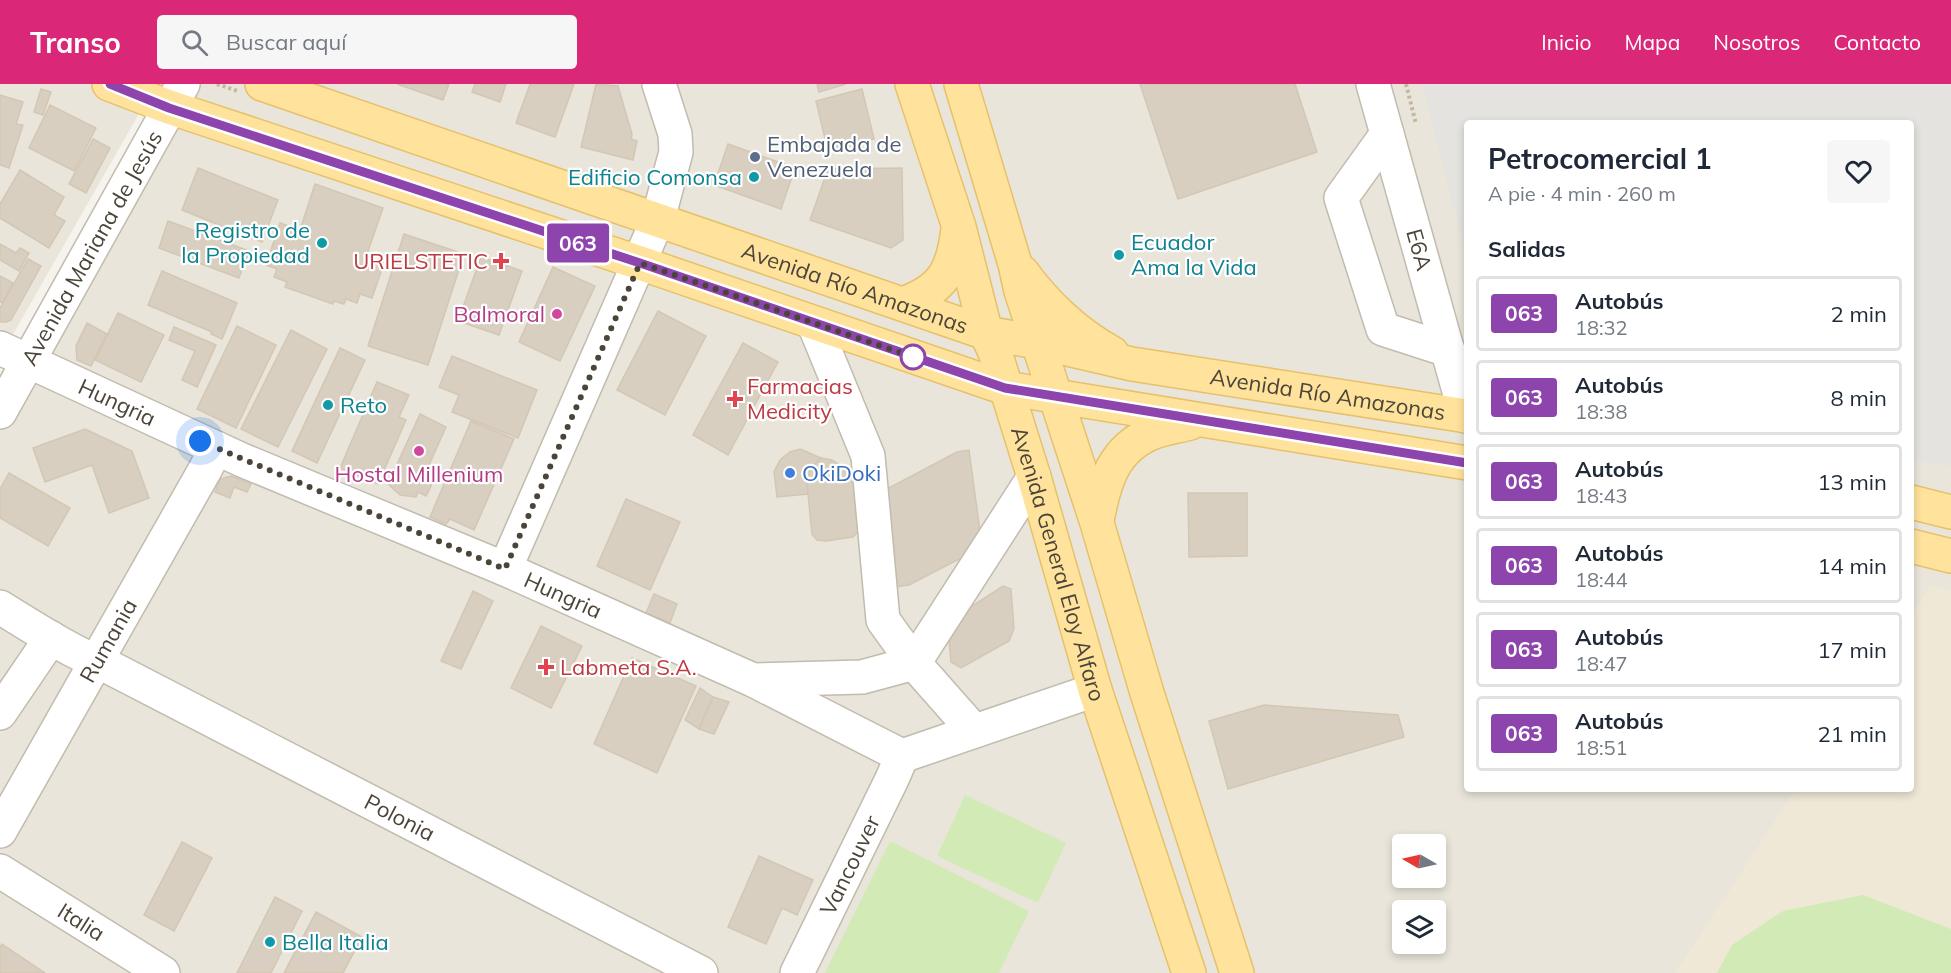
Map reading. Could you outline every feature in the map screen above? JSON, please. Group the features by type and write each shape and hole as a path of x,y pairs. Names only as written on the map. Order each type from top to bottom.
{"main road":[{"name":"Avenida Río Amazonas","path":"109,84 176,96 640,263 1005,388 1464,463"},
{"name":"Avenida Río Amazonas","path":"262,84 986,333 1038,342 1132,364 1464,416"},
{"name":"Avenida General Eloy Alfaro","path":"912,84 959,227 986,333 995,352 1034,477 1095,690 1189,973"},
{"name":"Avenida General Eloy Alfaro","path":"961,84 1038,342 1097,523 1147,693 1237,973"},
{"path":"903,304 924,297 936,287 952,260 959,227"},
{"path":"1015,264 1035,291 1069,322 1104,349 1132,364"},
{"path":"1097,523 1107,477 1127,449 1144,436 1156,431 1202,421"},
{"path":"1914,503 1951,512"},
{"path":"1914,547 1951,556"}],"street":[{"path":"505,569 658,219 676,152 675,134 659,84"},
{"name":"E6A","path":"1373,84 1464,406"},
{"name":"Avenida Mariana de Jesús","path":"0,411 14,355 176,96"},
{"path":"1387,134 1341,198 1383,329 1448,350"},
{"path":"814,324 868,456 883,620 914,663 974,731"},
{"name":"Hungria","path":"14,355 216,448 505,569 753,680 902,756"},
{"name":"Rumania","path":"0,831 216,448"},
{"path":"753,680 862,677 914,663 1034,477"},
{"name":"Polonia","path":"0,607 96,663 113,669 701,973"},
{"path":"0,713 51,638"},
{"path":"902,756 1095,690"},
{"name":"Vancouver","path":"797,973 902,756"},
{"name":"Italia","path":"0,871 163,973"}],"shaded area":[{"path":"0,84 156,84 0,357"},
{"path":"198,84 1951,84 1951,973 0,973 0,421"},
{"path":"1422,84 1951,84 1951,466 1914,460 1914,120 1464,120 1464,247"},
{"path":"1931,585 1951,591 1951,973 1675,973 1794,792 1914,792 1914,610"}],"green space":[{"path":"965,795 1066,843 1038,903 937,856"},
{"path":"890,841 1029,911 999,973 825,973"},
{"path":"1863,895 1951,929 1951,973 1717,973 1732,945 1783,911"}],"building":[{"path":"397,84 449,84 443,100"},
{"path":"475,84 506,84 500,102 472,92"},
{"path":"530,84 574,84 555,137 516,123"},
{"path":"596,84 618,86 632,134 631,139 637,141 633,160 581,147"},
{"path":"817,84 846,84 819,92"},
{"path":"1140,84 1295,84 1317,152 1178,199"},
{"path":"41,89 51,92 43,115 34,112"},
{"path":"862,89 874,139 828,151 816,101"},
{"path":"0,95 23,102 16,124 23,125 9,168 0,165"},
{"path":"50,105 96,128 74,171 29,148"},
{"path":"93,139 110,148 86,193 69,184"},
{"name":"Edificio Comonsa","path":"728,144 795,168 781,209 714,185"},
{"path":"198,168 278,200 262,242 182,210"},
{"path":"902,168 903,240 891,248 810,220 828,169"},
{"path":"20,170 64,197 54,215 65,221 49,248 0,218 0,204"},
{"name":"Registro de la Propiedad","path":"315,184 383,208 366,257 384,263 372,298 360,294 357,303 346,299 344,304 334,301 333,304 285,287 287,282 274,277 277,269 266,265 280,223 300,230"},
{"path":"168,221 249,251 239,278 159,248"},
{"path":"404,234 464,254 428,365 368,346"},
{"path":"0,244 16,253 20,248 29,253 19,271 0,260"},
{"path":"481,257 522,271 499,335 458,321"},
{"path":"28,259 41,266 11,320 0,322 0,308"},
{"name":"Balmoral","path":"553,267 595,286 560,361 519,342"},
{"path":"162,271 237,303 222,339 211,334 212,332 148,305"},
{"path":"0,276 13,283 2,303 0,302"},
{"path":"658,311 706,336 665,415 617,390"},
{"path":"118,313 164,335 141,382 95,360"},
{"path":"87,323 107,334 91,366 77,360 76,346"},
{"path":"237,326 276,345 236,428 197,409"},
{"path":"174,327 216,345 197,387 182,380 195,351 169,340"},
{"path":"291,330 327,349 278,447 241,429"},
{"name":"Farmacias Medicity","path":"743,343 778,362 728,455 693,435"},
{"name":"Reto","path":"340,348 365,360 317,463 292,451"},
{"path":"452,356 537,390 518,438 452,412 459,395 439,387"},
{"path":"377,382 409,395 399,417 406,420 378,484 340,468"},
{"name":"Hostal Millenium","path":"420,414 446,427 424,476 434,480 426,496 418,492 416,497 400,495 388,484"},
{"path":"471,421 514,439 474,530 450,519 446,524 430,517"},
{"path":"85,429 132,451 149,498 109,513 92,465 45,482 33,448"},
{"name":"OkiDoki","path":"800,449 821,458 806,473 808,494 777,497 774,472 780,460 790,452"},
{"path":"969,450 981,539 973,552 909,585 896,587 887,489 957,452"},
{"path":"821,458 832,460 858,477 860,529 853,537 826,541 817,540 812,534 806,473"},
{"path":"9,473 70,508 48,546 0,518 0,489"},
{"path":"231,476 251,484 247,492 234,487 230,498 215,492 220,479"},
{"path":"1188,493 1247,493 1247,556 1189,557"},
{"path":"626,499 680,522 650,590 597,566"},
{"path":"1003,586 1011,589 1014,629 1009,641 961,668 951,662 948,629 952,619"},
{"path":"473,591 493,601 461,669 441,661"},
{"path":"654,594 677,604 670,623 646,613"},
{"name":"Labmeta S.A.","path":"541,626 582,646 551,708 511,688"},
{"path":"632,658 696,686 657,773 594,744"},
{"path":"700,688 713,697 699,729 685,720"},
{"path":"713,697 729,702 714,734 699,729"},
{"path":"1264,705 1398,715 1404,737 1228,789 1209,721"},
{"path":"182,842 212,858 174,931 144,915"},
{"path":"759,856 813,880 797,915 782,908 766,944 728,927"},
{"name":"Bella Italia","path":"275,897 302,911 271,973 237,973"},
{"path":"316,912 362,937 343,973 284,973"},
{"path":"2,944 45,973 0,973"}],"bus line":[{"name":"063","path":"110,84 169,108 640,263 1005,388 1464,463"}],"place":[{"name":"Embajada de Venezuela","path":"755,157"},
{"name":"Edificio Comonsa","path":"754,177"},
{"name":"Registro de la Propiedad","path":"322,243"},
{"name":"Ecuador Ama la Vida","path":"1119,255"},
{"name":"URIELSTETIC","path":"501,261"},
{"name":"Balmoral","path":"557,314"},
{"name":"Farmacias Medicity","path":"735,399"},
{"name":"Reto","path":"328,405"},
{"name":"Hostal Millenium","path":"419,451"},
{"name":"OkiDoki","path":"790,473"},
{"name":"Labmeta S.A.","path":"546,667"},
{"name":"Bella Italia","path":"270,942"}],"route":[{"path":"200,441 505,569 640,263 913,357"}]}
